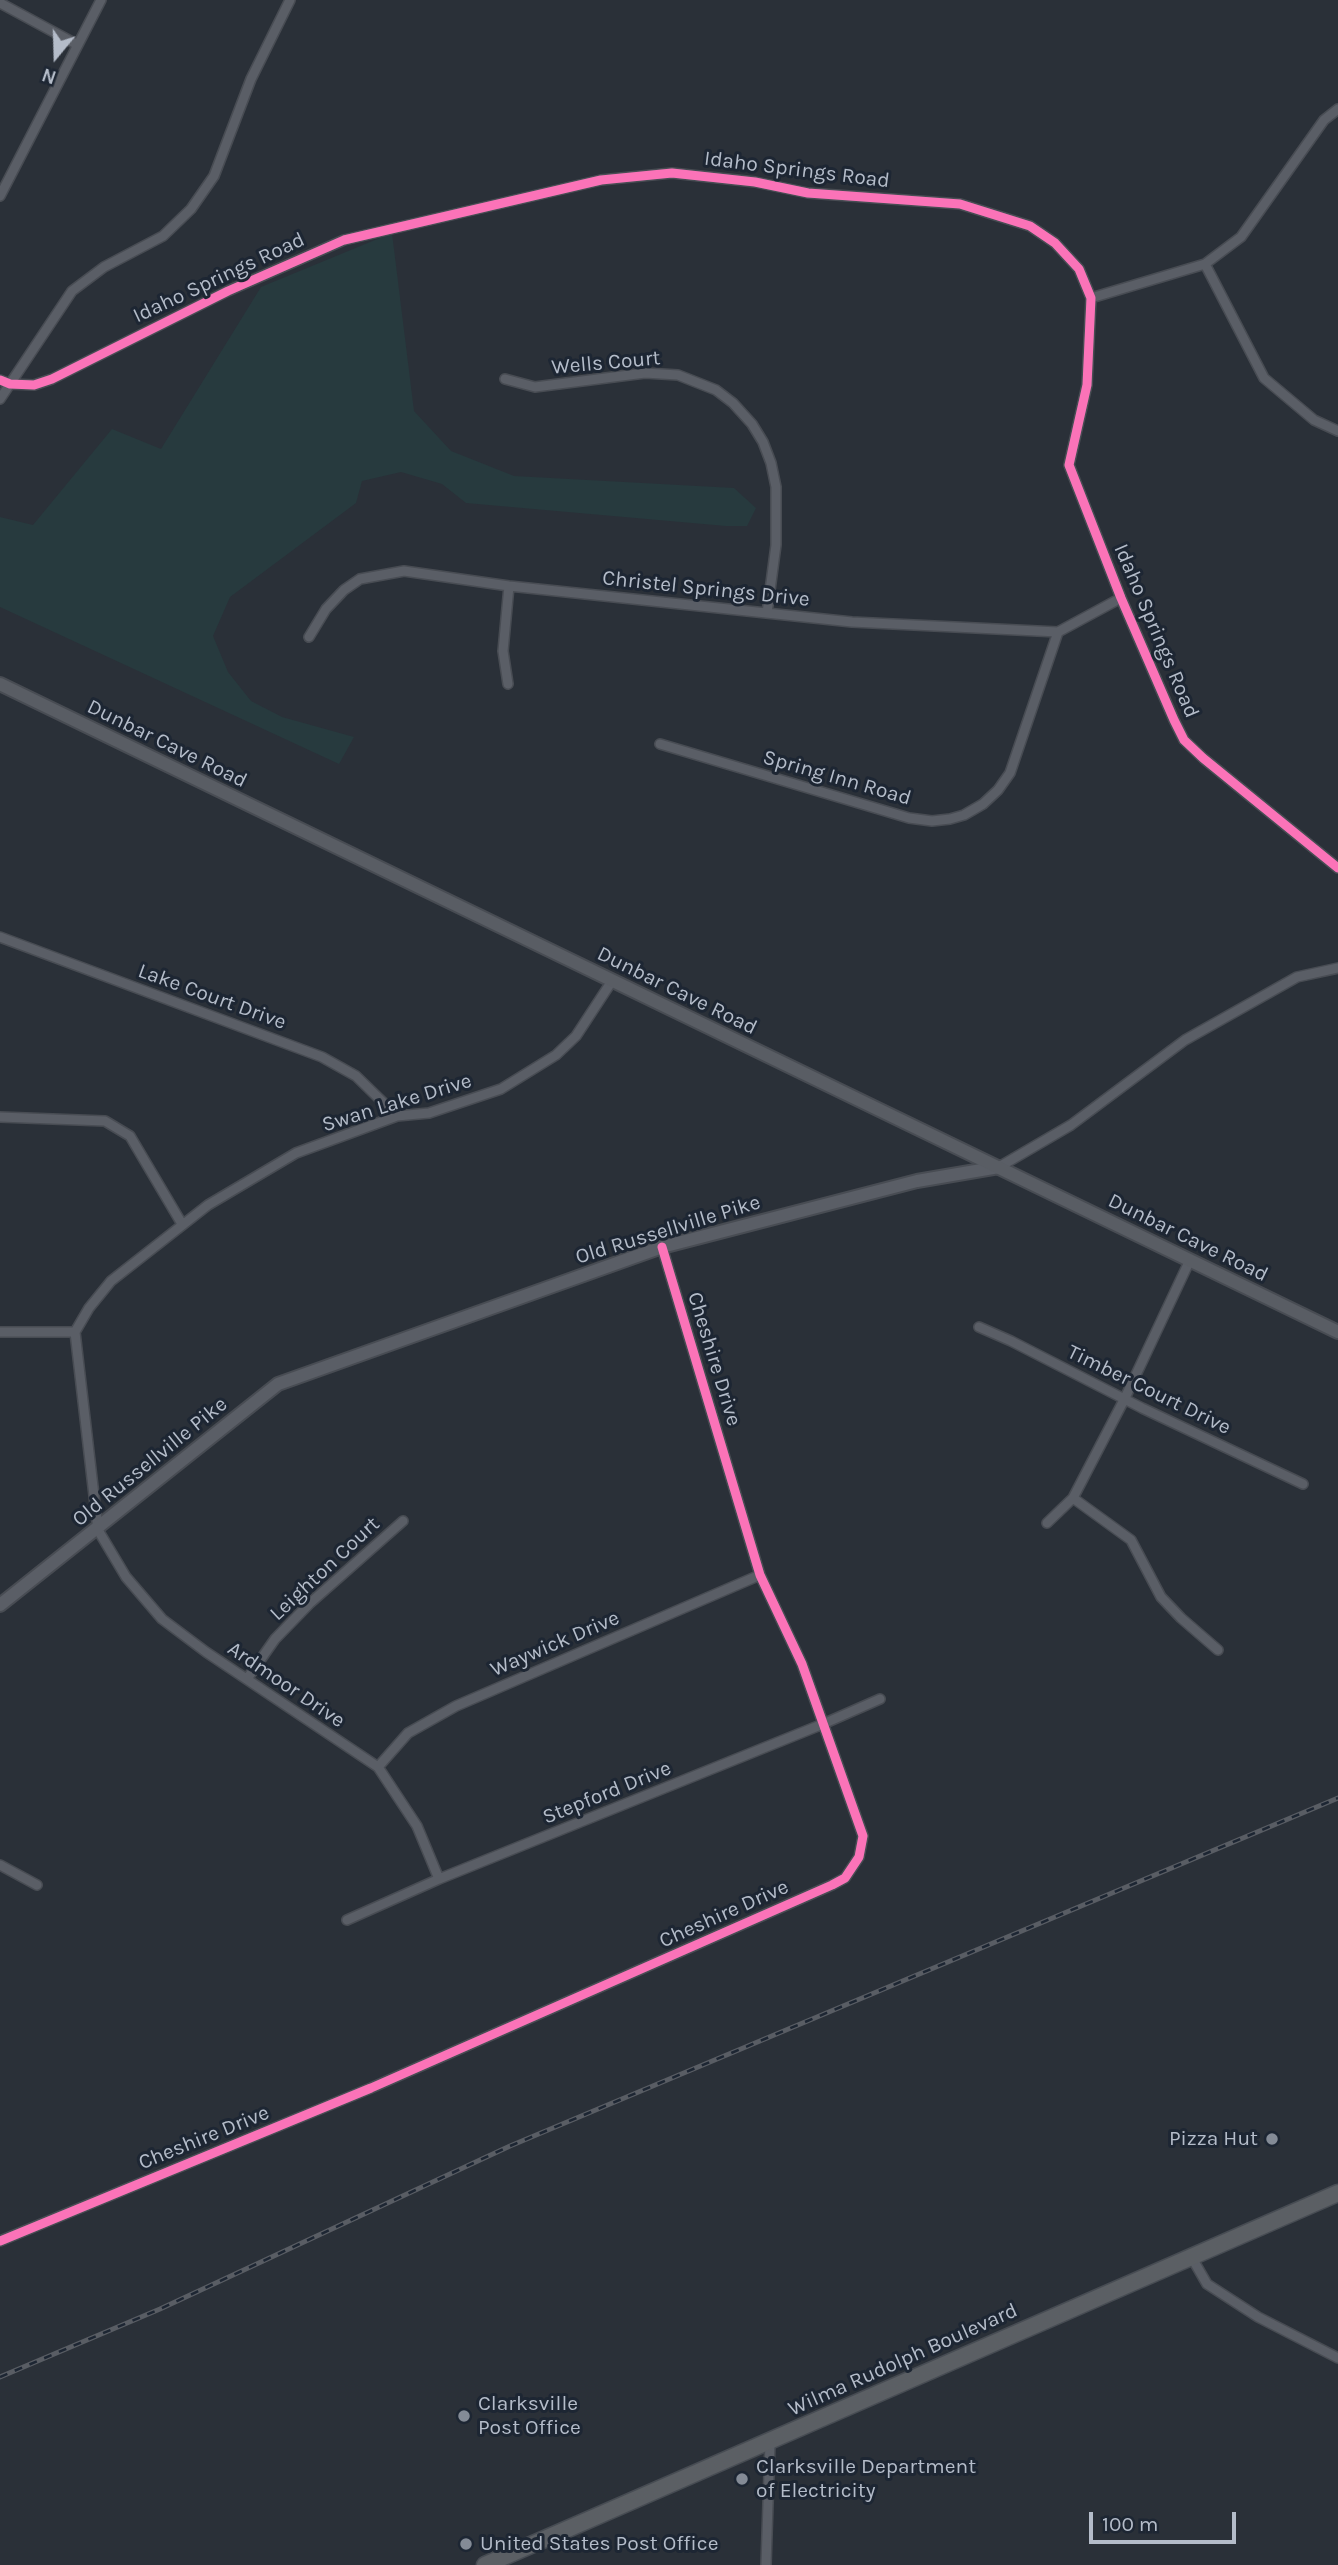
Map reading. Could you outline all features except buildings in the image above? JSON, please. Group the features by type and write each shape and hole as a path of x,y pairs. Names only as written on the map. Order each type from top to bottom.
{"highway":[{"name":"Wilma Rudolph Boulevard","path":"485,2565 1338,2193"}],"main road":[{"name":"Dunbar Cave Road","path":"0,684 1338,1332"}],"street":[{"path":"0,195 101,0"},
{"path":"0,399 72,291 104,267 163,236 191,209 214,176 251,79 290,0"},
{"path":"0,3 76,44"},
{"path":"1091,298 1205,264 1241,237 1324,120 1338,109"},
{"name":"Idaho Springs Road","path":"0,380 10,384 34,385 52,379 228,291 344,240 601,180 671,173 755,182 808,193 964,205 1030,226 1055,243 1079,269 1091,298 1087,385 1069,465 1121,598 1184,740 1338,868"},
{"path":"1205,264 1264,378 1314,421 1338,431"},
{"name":"Wells Court","path":"505,379 535,387 645,373 678,375 716,390 733,403 752,424 763,442 776,487 776,545 768,613"},
{"name":"Christel Springs Drive","path":"309,637 326,609 344,590 360,579 404,571 509,586 852,622 1058,632"},
{"path":"508,684 503,651 509,586"},
{"path":"1058,632 1121,598"},
{"name":"Spring Inn Road","path":"660,744 909,818 932,821 950,819 983,804 998,790 1010,773 1058,632"},
{"name":"Lake Court Drive","path":"0,937 322,1057 356,1076 397,1116"},
{"name":"Old Russellville Pike","path":"0,1605 98,1530 278,1384 662,1247 917,1181 999,1167 1061,1131 1185,1040 1297,977 1338,968"},
{"name":"Swan Lake Drive","path":"75,1332 89,1308 111,1281 208,1206 296,1153 397,1116 429,1113 501,1089 556,1055 576,1036 612,981"},
{"path":"0,1118 105,1121 130,1136 183,1224"},
{"name":"Cheshire Drive","path":"0,2241 371,2088 832,1885 845,1878 859,1857 863,1836 802,1664 760,1575 662,1247"},
{"path":"1047,1523 1073,1498 1125,1398 1190,1261"},
{"name":"Timber Court Drive","path":"979,1327 1303,1484"},
{"path":"0,1332 75,1332 98,1530"},
{"path":"1073,1498 1131,1540 1161,1597 1218,1650"},
{"name":"Leighton Court","path":"247,1679 275,1639 309,1604 403,1521"},
{"name":"Ardmoor Drive","path":"98,1530 126,1577 162,1619 378,1767 417,1826 439,1879"},
{"name":"Waywick Drive","path":"378,1767 408,1733 456,1706 760,1575"},
{"name":"Stepford Drive","path":"347,1920 439,1879 880,1699"},
{"path":"0,1865 37,1885"},
{"path":"1192,2258 1208,2284 1258,2317 1338,2358"},
{"path":"766,2565 770,2442"}],"green space":[{"path":"392,233 414,411 451,451 514,476 734,488 756,508 747,526 466,503 442,484 401,472 362,481 356,503 230,597 213,636 228,672 251,701 282,717 354,737 339,764 0,607 0,517 33,525 112,429 161,449 261,287"}],"railway":[{"path":"0,2377 160,2309 510,2146 1338,1798"}],"cycle path":[{"path":"0,380 10,384 34,385 52,379 228,291 344,240 601,180 672,173 755,182 808,193 960,204 1030,226 1055,243 1079,269 1091,298 1087,385 1069,465 1121,598 1174,720 1184,740 1203,758 1338,868"},
{"path":"0,2241 371,2088 832,1885 845,1878 859,1857 863,1836 802,1664 760,1575 662,1247"}],"place":[{"name":"Pizza Hut","path":"1272,2139"},
{"name":"Clarksville Post Office","path":"464,2416"},
{"name":"Clarksville Department of Electricity","path":"742,2479"},
{"name":"United States Post Office","path":"466,2544"}]}
